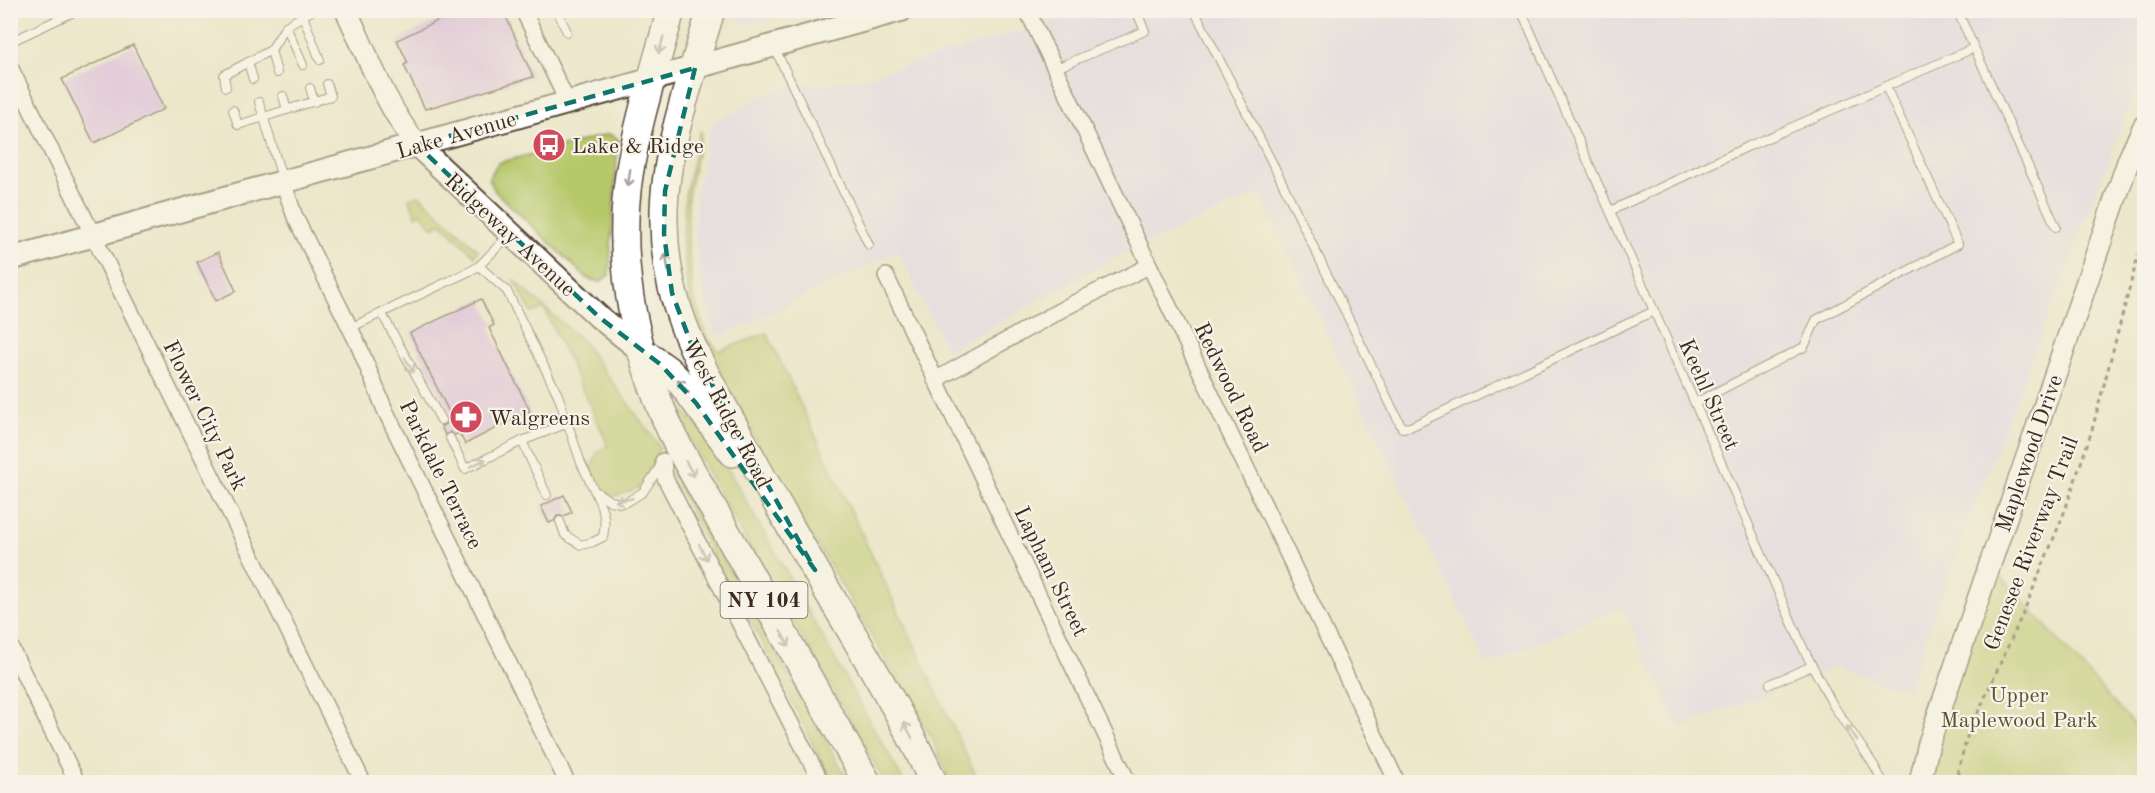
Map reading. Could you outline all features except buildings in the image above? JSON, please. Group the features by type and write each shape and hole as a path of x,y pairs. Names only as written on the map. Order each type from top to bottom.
{"highway":[{"name":"NY 104","path":"671,10 634,147 625,218 627,279 640,350 663,417 688,466 867,783"},
{"name":"West Ridge Road","path":"711,10 672,148 665,191 664,234 672,292 684,331 695,354 815,570 895,706 933,783"},
{"path":"640,350 668,370 682,384 815,570"},
{"path":"663,417 666,440 663,461"}],"main road":[{"name":"Lake Avenue","path":"10,260 901,10"},
{"name":"Ridgeway Avenue","path":"417,145 599,317 640,350"}],"street":[{"name":"Ridgeway Avenue","path":"346,10 393,109 417,145"},
{"path":"523,10 568,103"},
{"name":"Redwood Road","path":"1027,10 1396,783"},
{"name":"Flower City Park","path":"10,67 363,783"},
{"name":"Maplewood Drive","path":"1920,783 1938,716 2129,159 2145,126"},
{"name":"Parkdale Terrace","path":"284,182 295,217 350,328 385,410 567,783"},
{"path":"935,380 1060,310 1149,266"},
{"name":"Lapham Street","path":"886,276 1128,783"},
{"path":"663,461 665,478 821,783"},
{"path":"10,646 77,783"}],"lane":[{"path":"10,42 78,10"},
{"path":"226,87 224,75 271,50 286,26 313,10"},
{"path":"557,10 567,32"},
{"path":"1054,69 1145,31 1136,10"},
{"path":"1194,10 1278,174 1402,428 1420,422 1654,311"},
{"name":"Keehl Street","path":"1521,10 1812,666 1833,705 1873,764 1883,783"},
{"path":"1957,10 2056,227"},
{"path":"303,16 320,60"},
{"path":"286,26 303,65"},
{"path":"773,46 869,244"},
{"path":"1610,211 1749,146 1974,48"},
{"path":"271,50 277,73"},
{"path":"248,62 253,79"},
{"path":"233,110 238,125 331,96 327,84"},
{"path":"1695,403 1804,347 1816,320 1958,244 1886,87"},
{"path":"310,88 314,102"},
{"path":"283,96 287,110"},
{"path":"259,102 284,182"},
{"path":"350,328 479,266 511,234"},
{"path":"479,266 507,291 558,395 581,463 604,512 606,523 603,537 581,545 565,535 560,521"},
{"path":"382,314 441,420"},
{"path":"450,438 465,469 522,441 568,423"},
{"path":"522,441 547,495"},
{"path":"594,490 615,503 633,499 649,485 663,461"},
{"path":"1770,684 1812,666"}],"path":[{"name":"Genesee Riverway Trail","path":"1955,783 1967,737 2024,611 2064,513 2092,430 2136,263 2145,242"},
{"path":"1957,771 1967,783"}],"highlighted area":[{"path":"695,68 665,191 664,234 672,293 695,354 815,570 696,403 660,364 599,317 417,145"}],"shaded area":[{"path":"739,10 800,11 753,24 737,19"},
{"path":"1088,11 2144,11 2144,78 2134,94 1956,555 1907,691 1836,667 1680,728 1622,607 1487,665 1259,193 1119,256 947,351 898,251 723,336 715,333 704,294 695,234 696,195 711,124 775,89 859,79"}],"green space":[{"path":"700,131 702,132 688,196 688,246 693,295 706,336 719,351 767,333 979,782 950,782 933,740 782,489 697,329 689,296 683,246 685,195"},
{"path":"609,134 618,139 609,275 600,282 588,279 495,191 489,178 498,163"},
{"path":"419,195 478,250 475,256 441,223 433,228 421,213 416,216 409,198"},
{"path":"513,279 583,342 660,447 639,488 613,497 603,492 591,468 598,452 607,446 605,438 544,308 532,313"},
{"path":"665,390 701,430 728,469 904,782 884,782 717,490"},
{"path":"674,472 849,782 832,782 740,599 733,597 672,473"},
{"name":"Upper Maplewood Park","path":"1990,564 2144,736 2144,782 1921,782"}],"place":[{"name":"Lake & Ridge","path":"549,145"},
{"name":"Walgreens","path":"466,417"}]}
